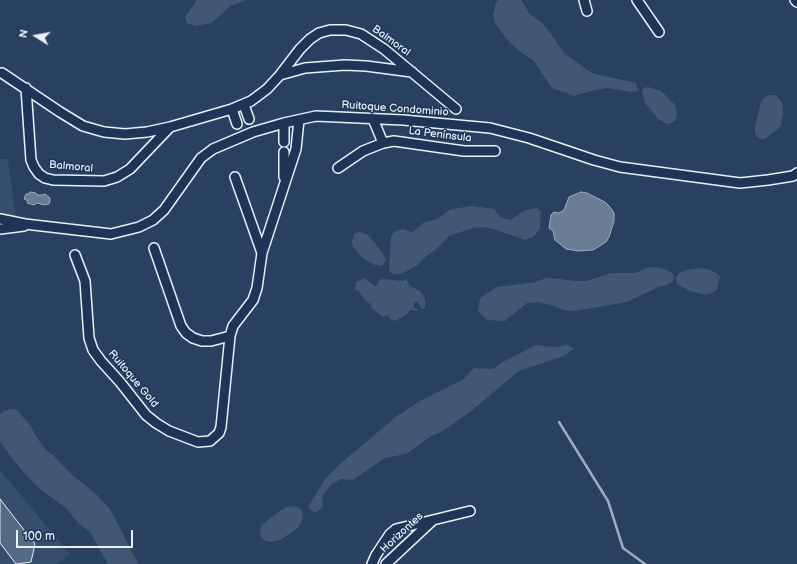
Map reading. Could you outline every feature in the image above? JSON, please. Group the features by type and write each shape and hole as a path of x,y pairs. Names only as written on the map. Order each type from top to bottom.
{"street":[{"path":"584,0 587,11"},
{"path":"637,0 659,32"},
{"name":"Balmoral","path":"2,73 83,126 104,132 125,134 147,132 232,110 244,105 259,96 280,75 300,49 310,39 319,33 330,30 346,30 361,34 384,49 456,109"},
{"name":"Balmoral","path":"280,75 305,68 345,65 412,72"},
{"name":"Balmoral","path":"26,88 31,160 38,174 45,178 53,180 104,181 118,176 130,169 170,127"},
{"path":"244,105 251,126"},
{"path":"232,110 239,130"},
{"name":"Ruitoque Condominio","path":"0,219 25,224 111,234 139,227 153,220 164,210 201,158 239,130 251,126 284,123 316,116 410,121 490,128 529,138 594,160 620,167 745,184 793,176 797,173"},
{"path":"373,119 383,143"},
{"name":"Ruitoque Gold","path":"75,255 85,281 89,338 93,350 146,415 169,431 198,442 204,443 210,441 219,433 221,427 230,336 233,326 253,300 262,253 296,149 299,120"},
{"path":"284,123 284,142"},
{"name":"La Península","path":"338,168 364,151 383,143 394,141 464,151 495,151"},
{"name":"Ruitoque Gold","path":"284,152 284,185"},
{"name":"Ruitoque Gold","path":"235,177 262,253"},
{"name":"Ruitoque Condominio","path":"0,229 23,227 25,224"},
{"path":"154,248 181,326 186,333 193,338 202,341 211,341 230,336"},
{"name":"Horizontes","path":"372,564 376,554 390,534 396,529 470,510"},
{"name":"Horizontes","path":"386,564 434,519"}],"shaded area":[{"path":"196,0 246,0 230,6 212,23 195,26 187,23 185,17"},
{"path":"498,0 521,0 530,14 543,24 564,53 590,72 636,83 638,91 632,92 607,88 574,96 552,88 533,60 510,43 496,25 493,15 496,2"},
{"path":"648,87 661,91 675,105 677,113 676,120 667,124 658,119 645,103 642,92 644,88"},
{"path":"770,95 775,95 781,101 783,105 783,114 781,125 778,129 763,140 757,137 755,127 761,102 764,98"},
{"path":"0,159 8,159 16,220 0,231"},
{"path":"30,192 36,193 37,195 45,194 50,198 49,204 44,205 37,203 34,205 27,203 28,201 24,199 26,194"},
{"path":"581,192 587,193 605,202 614,213 614,221 609,237 606,242 593,250 578,251 566,249 555,240 553,231 549,228 551,215 554,212 559,213 564,210 569,197"},
{"path":"473,206 494,209 500,217 510,220 526,210 537,208 541,212 540,229 533,237 525,240 484,227 473,228 449,236 418,265 401,274 394,274 389,271 391,237 395,231 403,229 412,232 423,223 437,219 451,209"},
{"path":"358,232 368,235 382,252 386,259 384,264 381,266 375,265 364,259 353,247 352,242 354,234"},
{"path":"648,267 661,268 671,272 674,275 673,282 658,287 627,302 576,311 563,310 538,302 527,303 505,321 487,320 478,311 480,298 497,287 536,282 546,278 587,281 611,273 636,273"},
{"path":"700,268 711,270 720,276 717,290 706,295 690,291 677,284 676,277 678,274 686,270"},
{"path":"365,278 374,286 376,286 380,280 383,279 403,281 406,279 410,286 420,291 425,299 425,308 422,309 417,301 414,303 414,308 418,309 417,311 410,310 407,314 395,321 390,319 388,315 383,317 371,307 371,304 365,301 359,291 355,290 356,282"},
{"path":"536,345 553,347 568,345 574,349 564,356 519,371 470,412 443,431 433,435 406,454 385,458 353,480 341,479 332,484 322,496 322,508 315,513 308,507 325,479 341,463 397,416 420,401 462,380 474,368 493,369 501,363"},
{"path":"11,409 17,410 30,425 47,451 54,456 70,473 97,495 110,509 138,564 108,564 90,532 78,523 66,508 40,489 11,457 0,442 0,414"},
{"path":"0,470 70,554 56,564 0,564"},
{"path":"289,506 298,507 302,510 303,518 298,528 280,540 271,542 265,541 261,536 260,528 278,512"}],"building":[{"path":"0,499 35,544 31,562 16,564 0,543"}],"waterway":[{"path":"559,422 608,501 623,548 645,564"}]}
